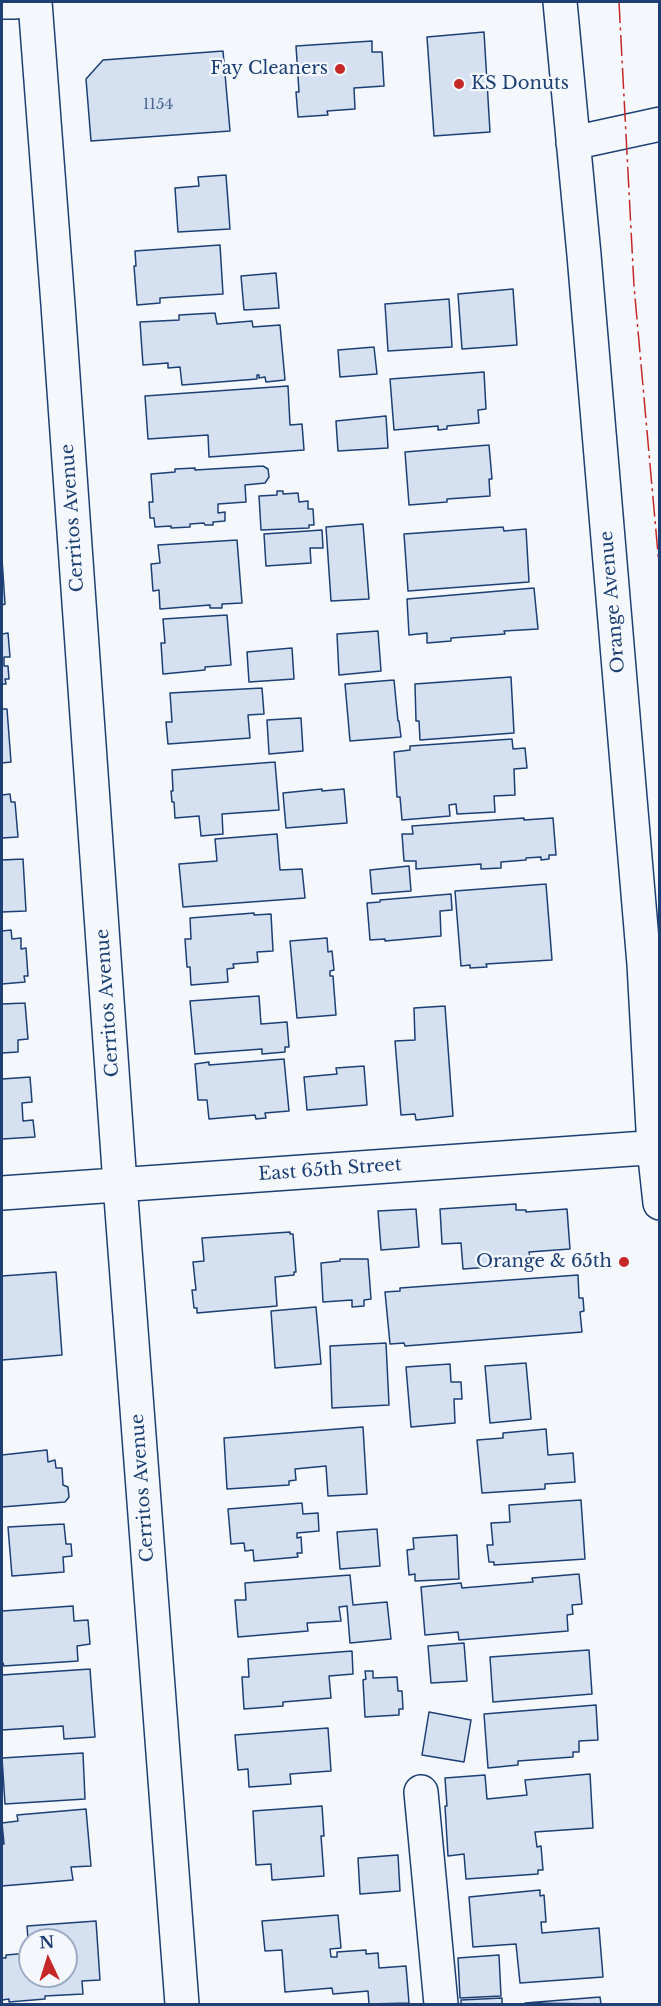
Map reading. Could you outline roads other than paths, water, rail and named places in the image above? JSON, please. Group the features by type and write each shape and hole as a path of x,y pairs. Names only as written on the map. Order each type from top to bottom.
{"street":[{"path":"2,3 15,2"},
{"name":"Cerritos Avenue","path":"35,2 182,2004"},
{"name":"Orange Avenue","path":"560,2 644,964 660,1203"},
{"path":"573,143 660,124"},
{"name":"East 65th Street","path":"2,1193 657,1148"},
{"path":"421,1792 441,2004"}],"place":[{"name":"Fay Cleaners","path":"340,69"},
{"name":"KS Donuts","path":"459,84"},
{"name":"Orange & 65th","path":"624,1262"}]}
